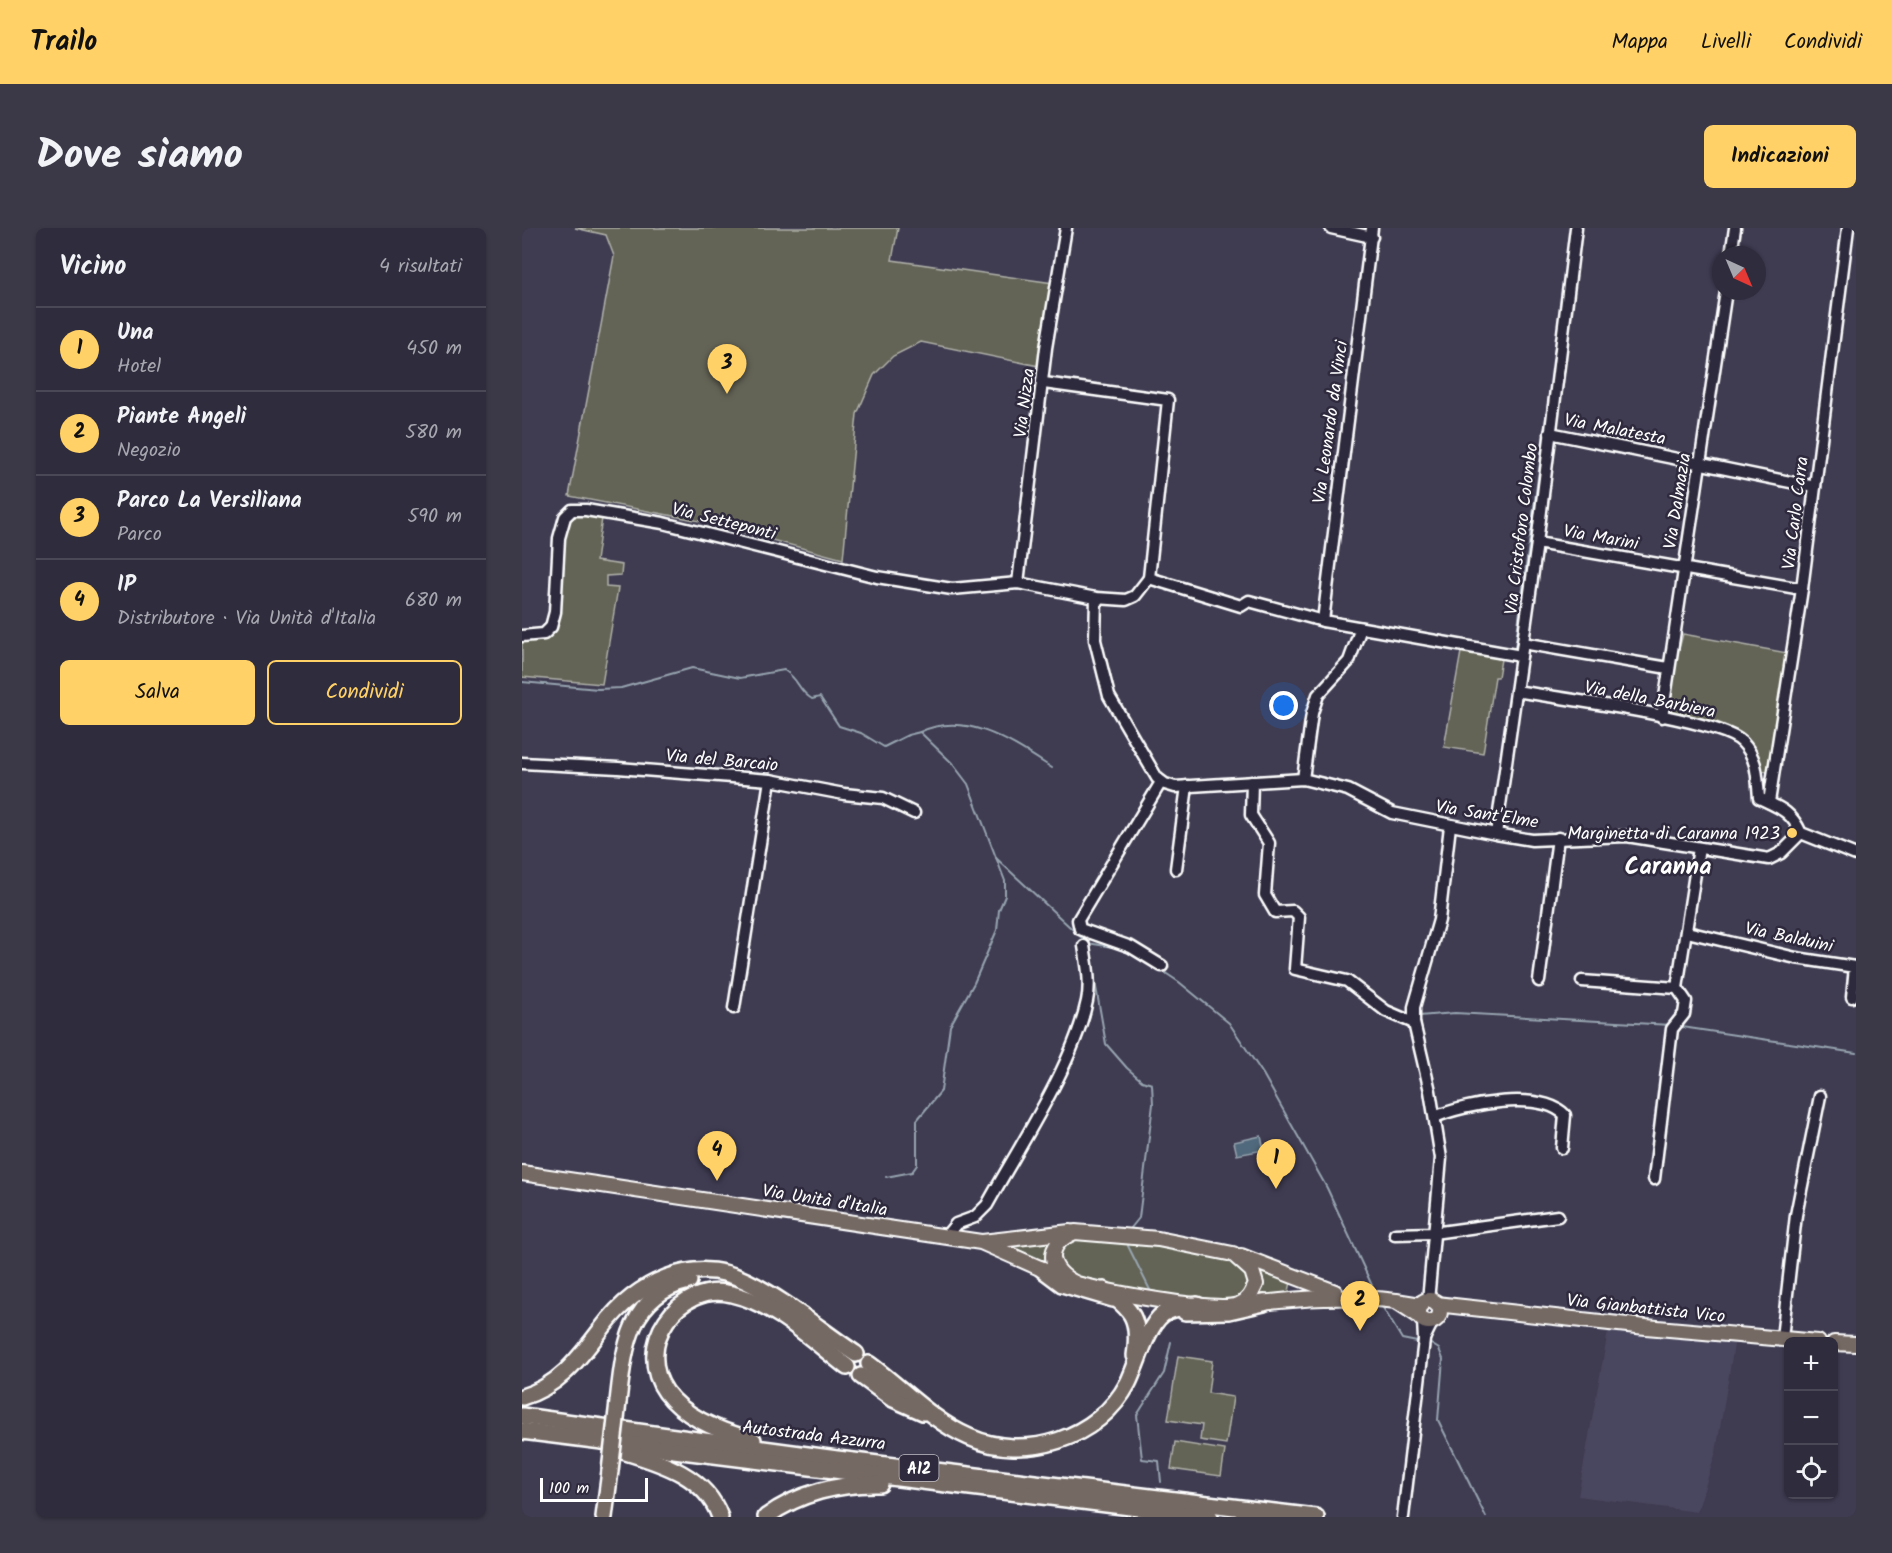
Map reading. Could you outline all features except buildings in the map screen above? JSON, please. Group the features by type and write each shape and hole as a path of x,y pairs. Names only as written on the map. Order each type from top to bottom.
{"highway":[{"path":"1042,1269 1062,1284 1119,1300"},
{"path":"522,1397 543,1388 568,1371 618,1307 654,1281 688,1272 718,1273 745,1280 767,1300"},
{"path":"606,1517 624,1358 630,1333 639,1314 658,1293 685,1282 717,1278 740,1283 851,1361"},
{"path":"1104,1290 1132,1312 1137,1326 1133,1371"},
{"path":"767,1300 722,1292 694,1297 678,1305 665,1320 658,1340 656,1362 661,1383 674,1401 707,1424 744,1438 837,1459"},
{"path":"1133,1371 1147,1354 1156,1330 1172,1315 1186,1311 1243,1309 1264,1303"},
{"path":"865,1370 891,1398 937,1418 967,1436 991,1444 1041,1445 1075,1434 1096,1420 1121,1394 1152,1327 1162,1315 1172,1309 1197,1305"},
{"name":"Autostrada Azzurra","path":"522,1416 837,1459 1316,1517"},
{"name":"Autostrada Azzurra","path":"522,1431 1210,1517"},
{"path":"572,1437 674,1469 705,1491 720,1517"},
{"path":"766,1517 810,1494 846,1486 960,1487"}],"main road":[{"name":"Via Unità d'Italia","path":"522,1173 981,1242 1066,1279 1104,1290 1197,1305 1236,1306"},
{"name":"Via Unità d'Italia","path":"981,1242 1057,1232 1075,1232 1158,1239 1233,1254"},
{"path":"1066,1279 1054,1264 1053,1252 1060,1239 1075,1232"},
{"path":"1233,1254 1346,1296"},
{"path":"1233,1254 1252,1271 1256,1284 1250,1297 1236,1306"},
{"name":"Via Gianbattista Vico","path":"1346,1296 1396,1301 1428,1311 1471,1308 1782,1338"},
{"path":"1236,1306 1346,1296"},
{"path":"1838,1343 1856,1344"}],"street":[{"name":"Via Nizza","path":"1018,583 1044,383 1046,348 1066,228"},
{"path":"1331,228 1372,232"},
{"name":"Via Cristoforo Colombo","path":"1496,834 1537,543 1576,228"},
{"path":"1733,246 1736,228"},
{"name":"Via Carlo Carra","path":"1769,802 1802,589 1848,228"},
{"name":"Via Leonardo da Vinci","path":"1323,621 1372,232"},
{"name":"Via Dalmazia","path":"1662,717 1725,300"},
{"path":"1018,583 1126,600 1135,596 1149,578 1168,400 1044,383"},
{"name":"Via Malatesta","path":"1550,433 1815,487"},
{"name":"Via Setteponti","path":"522,636 544,634 551,627 555,612 559,538 565,517 572,510 586,510 663,523 877,577 952,589 1018,583"},
{"name":"Via Marini","path":"1537,543 1802,589"},
{"path":"1149,578 1241,606 1249,601 1323,621 1521,656"},
{"path":"1096,597 1095,640 1109,696 1163,783 1078,920 1080,929 1131,947 1162,966"},
{"path":"1303,779 1312,713 1318,695 1349,661 1360,628"},
{"path":"1523,643 1668,668"},
{"name":"Via della Barbiera","path":"1516,691 1722,730 1741,741 1754,760 1759,798 1794,818 1801,833 1856,855"},
{"name":"Via del Barcaio","path":"522,763 770,780 844,794 883,798 914,813"},
{"name":"Via Sant'Elme","path":"1163,783 1187,786 1303,779 1348,790 1392,813 1496,834 1532,840 1627,836 1769,859 1781,853 1801,833"},
{"path":"734,1008 770,780"},
{"path":"1252,782 1251,815 1269,843 1264,895 1275,912 1293,911 1299,917 1295,969 1347,981 1386,1011 1414,1023"},
{"path":"1176,868 1187,786"},
{"path":"1403,1517 1428,1311 1441,1158 1435,1117 1414,1023 1414,1007 1439,920 1450,826"},
{"path":"1539,981 1558,838"},
{"path":"1654,1179 1672,1029 1684,1014 1686,1001 1677,988 1699,848"},
{"name":"Via Balduini","path":"1687,932 1796,958 1855,967 1852,997"},
{"path":"946,1236 956,1224 975,1217 987,1205 1072,1049 1087,1000 1089,980 1084,946"},
{"path":"1582,981 1677,988"},
{"path":"1782,1338 1795,1226 1820,1096"},
{"path":"1435,1117 1456,1108 1502,1101 1556,1106 1564,1115 1562,1148"},
{"path":"1395,1234 1433,1233 1558,1216"}],"shaded area":[{"path":"1609,1326 1735,1339 1716,1452 1697,1512 1578,1496"}],"green space":[{"path":"575,228 898,228 892,260 1053,283 1039,366 921,342 893,356 874,375 857,414 843,559 705,522 569,496 614,256 606,235"},
{"path":"580,514 602,518 596,561 622,565 621,575 606,576 606,587 618,588 602,684 522,677 522,642 548,637 554,630 563,530 566,522"},
{"path":"1683,634 1787,653 1769,772 1761,771 1756,755 1748,742 1728,726 1670,711 1675,664"},
{"path":"1461,652 1501,659 1498,677 1495,677 1483,753 1444,747"},
{"path":"1058,1236 1052,1270 999,1244"},
{"path":"1072,1237 1124,1239 1230,1258 1248,1271 1252,1283 1243,1299 1210,1302 1079,1280 1062,1268 1057,1248"},
{"path":"1249,1264 1291,1282 1288,1296 1251,1298"},
{"path":"1178,1356 1212,1361 1208,1393 1233,1397 1226,1444 1200,1440 1202,1425 1168,1420"},
{"path":"1175,1442 1225,1450 1221,1476 1171,1469"}],"water":[{"path":"1261,1136 1264,1150 1237,1155 1234,1142"}],"waterway":[{"path":"1515,648 1556,344"},
{"path":"522,682 598,689 621,688 692,668 740,678 784,670 793,677 807,696 812,699 820,697 839,726 861,733 884,747 908,735 920,732 952,763 968,784 1005,881 1005,896 999,910 997,930 974,983 950,1026 941,1091 917,1120 917,1165 912,1172 886,1177"},
{"path":"920,732 938,726 972,727 1005,740 1052,768"},
{"path":"996,858 1086,942"},
{"path":"1087,943 1119,948"},
{"path":"1090,953 1106,1044 1127,1068 1142,1081 1152,1084 1153,1104 1139,1218 1131,1228"},
{"path":"1161,970 1229,1023 1263,1074 1327,1188 1375,1292"},
{"path":"1419,1016 1455,1013 1671,1025"},
{"path":"1682,1027 1856,1053"},
{"path":"1128,1246 1150,1290"},
{"path":"1382,1306 1402,1339 1417,1342"},
{"path":"1161,1482 1159,1461 1142,1459 1137,1415 1164,1373 1171,1342"},
{"path":"1431,1344 1439,1349 1443,1359 1438,1420 1486,1517"}],"place":[{"name":"Parco La Versiliana","path":"727,394"},
{"name":"Marginetta di Caranna 1923","path":"1792,833"},
{"name":"IP","path":"717,1181"},
{"name":"Una","path":"1276,1189"},
{"name":"Piante Angeli","path":"1360,1331"}],"district":[{"name":"Caranna","path":"1668,866"}]}
